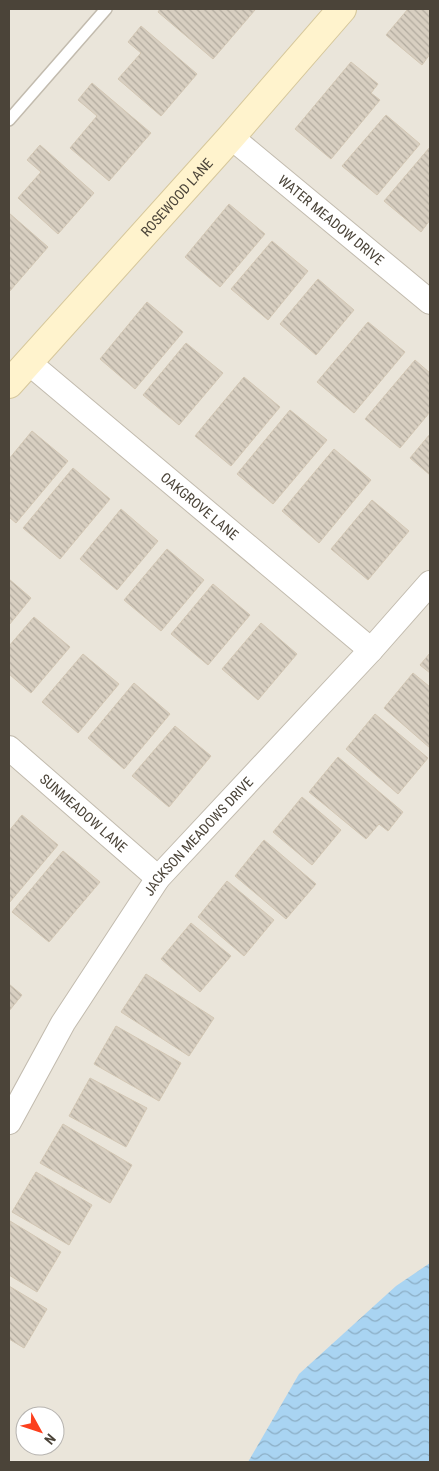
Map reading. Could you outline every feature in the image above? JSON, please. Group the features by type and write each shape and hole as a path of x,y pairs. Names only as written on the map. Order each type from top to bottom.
{"street":[{"name":"ROSEWOOD LANE","path":"9,384 231,137 342,9"},
{"name":"WATER MEADOW DRIVE","path":"231,137 430,302"},
{"name":"OAKGROVE LANE","path":"28,362 371,650"},
{"name":"JACKSON MEADOWS DRIVE","path":"9,1122 63,1023 158,878 371,650 430,583"},
{"name":"SUNMEADOW LANE","path":"9,748 158,878"}],"lane":[{"path":"9,120 106,9"}],"shaded area":[{"path":"9,9 430,9 430,1462 9,1462"}],"water":[{"path":"430,1263 430,1462 248,1462 299,1374 396,1286"}],"building":[{"path":"160,9 255,10 213,59 158,12"},
{"path":"408,9 430,9 430,54 422,65 386,35"},
{"path":"141,26 197,74 161,116 118,79 141,53 128,42"},
{"path":"351,62 378,84 371,93 380,100 331,159 295,129"},
{"path":"92,83 151,133 109,181 70,148 97,116 78,100"},
{"path":"386,115 420,144 377,195 342,166"},
{"path":"40,145 94,193 58,234 18,198 41,172 27,160"},
{"path":"430,147 430,220 421,232 384,201"},
{"path":"229,204 265,234 220,287 185,257"},
{"path":"9,213 48,247 9,292"},
{"path":"272,241 308,271 268,320 231,289"},
{"path":"318,279 354,310 316,355 280,324"},
{"path":"147,302 183,332 135,389 100,359"},
{"path":"368,322 405,352 354,413 317,382"},
{"path":"186,343 223,373 179,425 143,395"},
{"path":"415,360 430,373 430,412 400,448 365,419"},
{"path":"244,377 280,407 231,466 195,436"},
{"path":"290,410 327,440 273,504 237,474"},
{"path":"32,431 68,461 16,523 9,517 9,459"},
{"path":"430,434 430,475 410,458"},
{"path":"334,449 371,480 319,543 282,511"},
{"path":"73,468 110,499 60,559 23,528"},
{"path":"372,500 409,531 368,580 331,549"},
{"path":"121,509 158,541 117,590 80,559"},
{"path":"167,549 204,580 161,631 124,600"},
{"path":"9,579 31,598 9,625"},
{"path":"213,584 250,615 208,665 171,634"},
{"path":"34,617 70,647 31,693 9,674 9,646"},
{"path":"261,623 297,654 258,700 222,669"},
{"path":"430,653 430,673 420,665"},
{"path":"83,654 119,684 78,733 42,702"},
{"path":"413,673 430,687 430,748 384,708"},
{"path":"134,683 170,714 124,769 88,738"},
{"path":"375,714 428,758 398,794 346,749"},
{"path":"175,726 211,756 169,807 132,776"},
{"path":"338,757 403,812 388,831 379,824 366,839 309,792"},
{"path":"302,797 341,830 312,865 273,832"},
{"path":"22,815 58,845 9,903 9,831"},
{"path":"264,840 316,884 286,919 235,876"},
{"path":"63,851 100,882 49,942 12,912"},
{"path":"227,881 274,920 244,956 198,917"},
{"path":"191,923 231,956 200,992 161,959"},
{"path":"146,974 214,1018 189,1056 121,1012"},
{"path":"9,984 22,995 9,1011"},
{"path":"116,1026 181,1063 159,1101 94,1064"},
{"path":"90,1078 147,1108 126,1147 69,1116"},
{"path":"63,1124 132,1165 110,1203 40,1163"},
{"path":"36,1172 92,1205 69,1245 12,1212"},
{"path":"10,1221 61,1252 37,1292 9,1275"},
{"path":"9,1286 47,1309 24,1348 9,1339"}]}
